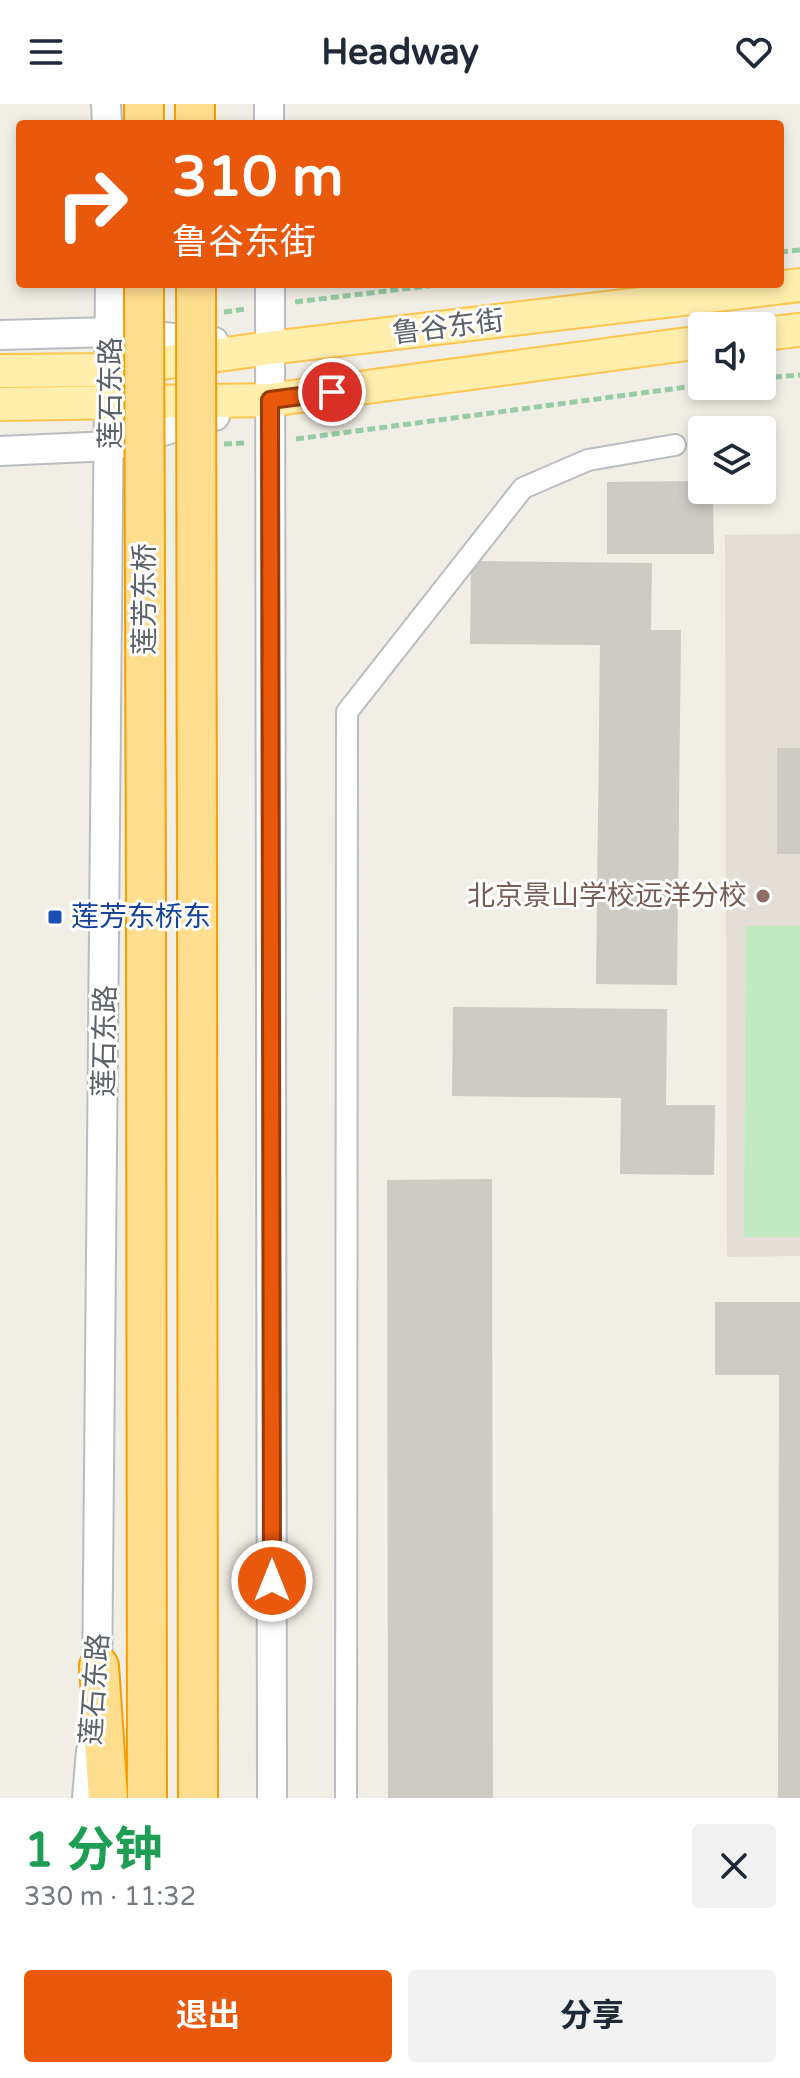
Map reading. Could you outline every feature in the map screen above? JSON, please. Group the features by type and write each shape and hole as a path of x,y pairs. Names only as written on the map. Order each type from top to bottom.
{"highway":[{"name":"莲芳东桥","path":"144,288 146,914"},
{"name":"莲芳东桥","path":"196,288 198,1798"},
{"name":"莲石东路","path":"146,914 147,1798"},
{"path":"99,1666 108,1798"}],"main road":[{"name":"鲁谷东街","path":"270,348 775,288"},
{"path":"776,333 800,330"},
{"name":"鲁谷东街","path":"0,371 111,386 270,400 688,344"},
{"path":"111,386 270,348"},
{"name":"鲁谷东街","path":"0,404 111,386"}],"street":[{"name":"莲石东路","path":"87,1798 99,1666 110,288"},
{"path":"270,288 272,1798"},
{"name":"鲁谷东街","path":"0,335 112,332 270,348"},
{"name":"鲁谷东街","path":"0,451 111,446 270,400"},
{"path":"346,1798 347,712 523,488 588,460 675,445"}],"path":[{"path":"776,377 800,375"},
{"path":"223,444 270,443 688,387"}],"shaded area":[{"name":"北京景山学校远洋分校","path":"800,534 800,1256 727,1257 725,535"}],"green space":[{"path":"746,926 800,926 800,1237 744,1237"}],"building":[{"path":"688,481 688,504 713,504 714,554 607,554 607,482"},
{"path":"471,561 652,563 651,630 681,630 677,985 596,984 600,645 470,644"},
{"path":"777,748 800,748 800,854 777,854"},
{"path":"453,1007 667,1009 666,1105 715,1105 714,1175 620,1174 621,1098 452,1096"},
{"path":"492,1179 493,1798 388,1798 387,1180"},
{"path":"715,1302 800,1302 800,1798 778,1798 779,1375 715,1375"}],"place":[{"name":"北京景山学校远洋分校","path":"763,896"},
{"name":"莲芳东桥东","path":"55,917"}],"route":[{"path":"272,1581 270,400 332,392"}]}
